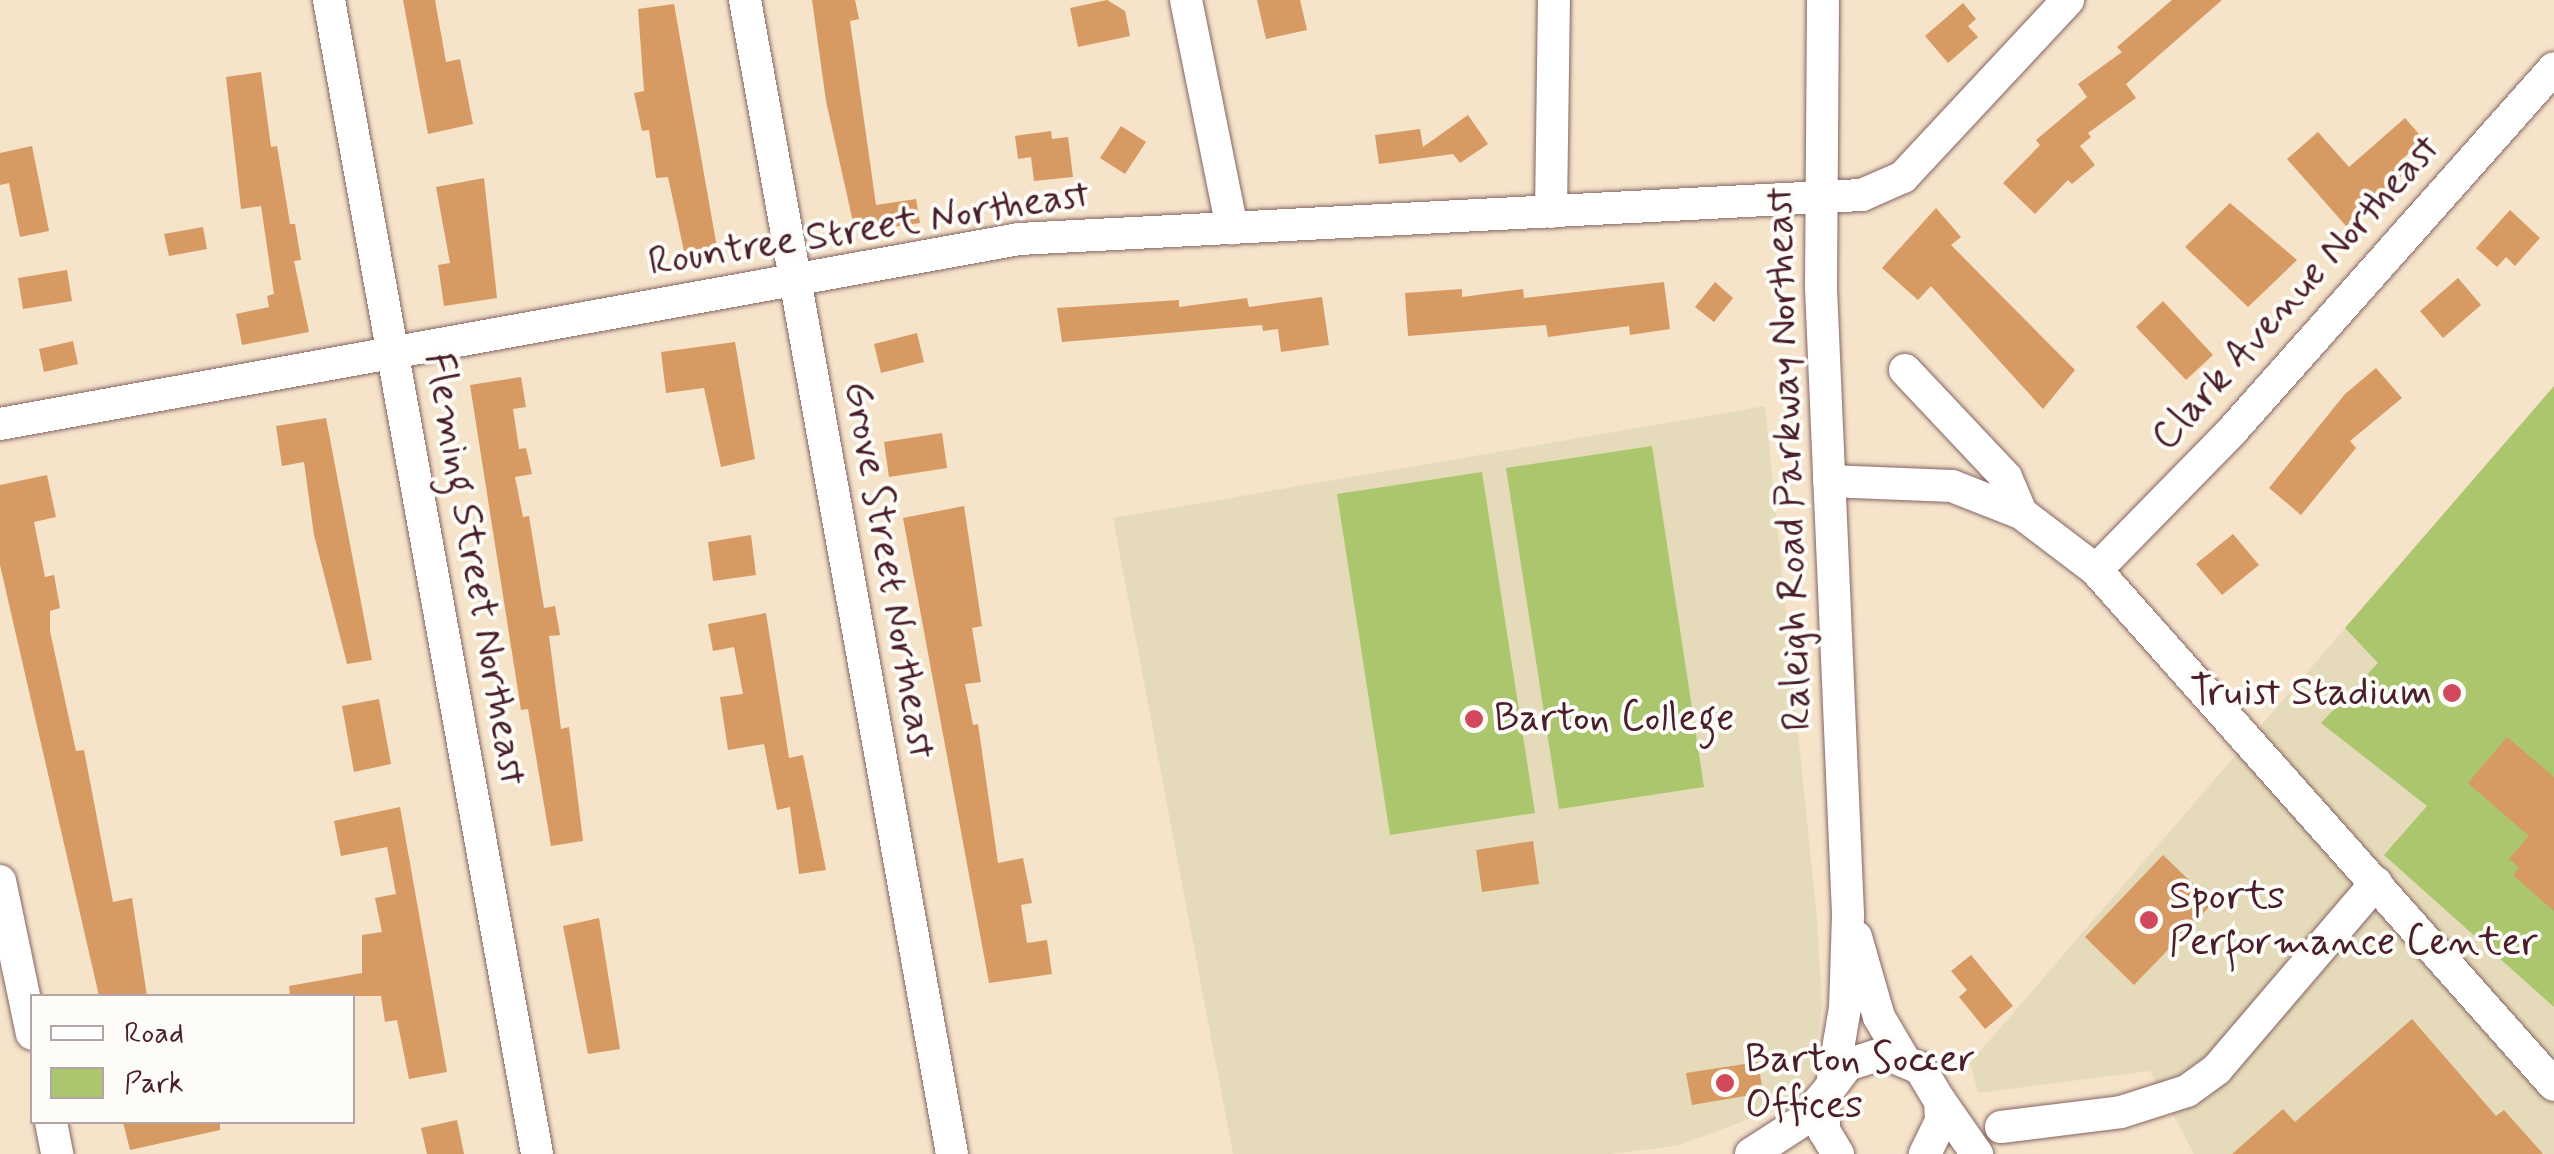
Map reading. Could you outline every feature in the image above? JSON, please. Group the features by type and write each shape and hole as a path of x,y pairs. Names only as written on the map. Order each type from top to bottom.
{"street":[{"name":"Fleming Street Northeast","path":"328,0 537,1154"},
{"name":"Grove Street Northeast","path":"744,0 952,1154"},
{"path":"1186,0 1232,228"},
{"path":"1551,212 1554,0"},
{"name":"Raleigh Road Parkway Northeast","path":"1823,0 1820,198 1828,482 1848,915 1845,1008 1828,1087 1824,1131 1838,1154"},
{"name":"Rountree Street Northeast","path":"0,424 1018,239 1862,195 1904,177 2068,0"},
{"name":"Clark Avenue Northeast","path":"2096,570 2232,431 2554,68"},
{"path":"1906,370 2006,476 2021,514"},
{"path":"1828,482 1952,486 2021,514 2096,570 2554,1085"},
{"path":"0,881 30,1024"},
{"path":"2001,1127 2120,1112 2187,1091 2217,1069 2376,884"},
{"name":"Raleigh Road Parkway Northeast","path":"1848,915 1879,1017 1903,1058 1920,1068 1977,1154"},
{"path":"1750,1154 1802,1121 1828,1087 1864,1056 1903,1058"},
{"path":"1925,1154 1940,1122 1940,1102"},
{"path":"50,1124 57,1154"}],"shaded area":[{"path":"2554,386 2554,1154 2194,1154 2150,1071 1978,1093 1970,1063"},
{"name":"Barton College","path":"1765,406 1817,920 1822,1005 1813,1077 1784,1106 1677,1146 1608,1154 1233,1154 1113,518"}],"green space":[{"name":"Truist Stadium","path":"2554,386 2554,1007 2384,855 2427,806 2321,723 2378,663 2345,628"},
{"path":"1652,446 1704,787 1559,809 1506,468"},
{"path":"1482,472 1535,813 1390,835 1337,494"}],"building":[{"path":"403,0 435,0 446,62 460,59 473,124 428,134"},
{"path":"812,0 855,0 859,19 850,21 876,205 916,199 920,223 872,230 870,219 853,222 826,101"},
{"path":"1107,0 1125,11 1130,36 1078,47 1070,8"},
{"path":"1257,0 1300,0 1307,30 1266,39"},
{"path":"2172,0 2222,0 2126,84 2136,98 2088,133 2091,137 2080,146 2095,165 2072,184 2068,180 2035,214 2003,183 2040,145 2036,140 2087,97 2078,84 2122,52 2117,47"},
{"path":"1963,3 1976,19 1968,26 1978,37 1948,63 1925,36"},
{"path":"674,4 719,259 687,265 668,177 656,178 649,130 642,131 634,93 644,91 638,9"},
{"path":"261,72 271,147 277,146 290,224 295,224 301,260 294,261 309,332 242,345 236,314 269,307 267,296 274,294 261,206 241,209 226,77"},
{"path":"1468,115 1488,144 1460,163 1453,154 1379,164 1375,135 1420,129 1423,147"},
{"path":"2405,118 2424,140 2400,161 2408,170 2346,226 2287,159 2318,132 2349,167"},
{"path":"1121,126 1146,142 1125,174 1100,158"},
{"path":"1051,131 1052,139 1068,137 1073,177 1034,181 1031,157 1018,159 1015,136"},
{"path":"32,146 49,231 20,237 9,183 0,185 0,153"},
{"path":"484,178 497,298 444,306 438,265 450,263 436,187"},
{"path":"2230,203 2297,260 2248,307 2185,247"},
{"path":"1936,208 1961,237 1951,245 2075,370 2043,409 1931,286 1918,300 1882,268"},
{"path":"2510,210 2540,238 2515,266 2506,257 2497,267 2476,248"},
{"path":"203,227 207,249 169,256 164,234"},
{"path":"67,270 72,301 23,309 18,278"},
{"path":"2458,278 2481,305 2443,338 2420,311"},
{"path":"1664,282 1670,329 1630,335 1629,326 1548,337 1546,325 1408,336 1405,293 1462,289 1462,297 1523,289 1524,298"},
{"path":"1715,282 1733,298 1714,322 1695,307"},
{"path":"1322,297 1329,345 1281,352 1278,329 1263,331 1262,325 1062,342 1057,308 1179,300 1179,307 1247,298 1249,307"},
{"path":"2163,301 2213,355 2186,380 2136,327"},
{"path":"917,333 924,362 881,373 874,344"},
{"path":"73,341 78,364 44,372 39,349"},
{"path":"735,342 755,459 721,467 704,388 666,393 661,352"},
{"path":"2376,368 2402,398 2350,441 2356,448 2301,515 2269,488 2345,394"},
{"path":"521,377 526,407 513,409 519,449 526,448 532,474 515,477 523,517 529,516 544,608 555,606 560,635 549,636 561,729 569,727 583,841 551,846 528,709 521,710 470,385"},
{"path":"326,418 372,660 347,664 314,535 304,462 282,466 276,426"},
{"path":"942,433 947,468 889,477 884,442"},
{"path":"47,475 56,517 34,522 45,577 54,575 60,608 50,611 50,631 76,751 84,750 113,902 132,898 147,994 99,994 0,565 0,485"},
{"path":"964,506 982,626 972,628 981,682 965,684 973,725 978,724 998,863 1023,858 1032,903 1021,905 1027,943 1047,940 1052,974 989,983 903,518"},
{"path":"2233,534 2259,565 2222,595 2196,564"},
{"path":"751,535 756,575 713,581 708,542"},
{"path":"766,613 789,758 803,755 826,870 799,874 790,807 777,810 764,744 728,750 720,697 743,694 734,647 713,651 708,624"},
{"path":"379,699 391,764 354,772 342,706"},
{"path":"2507,737 2554,777 2554,911 2513,875 2519,867 2509,859 2529,836 2468,783"},
{"path":"400,807 447,1072 409,1079 397,1020 385,1022 381,996 290,994 289,986 362,973 362,935 382,932 375,898 396,894 387,847 341,856 334,821"},
{"path":"1533,841 1539,884 1482,892 1476,850"},
{"name":"Sports Performance Center","path":"2163,855 2213,903 2134,985 2085,937"},
{"path":"599,918 620,1049 588,1054 563,926"},
{"path":"1971,955 2013,1006 1985,1029 1959,997 1967,990 1951,971"},
{"path":"2412,1019 2496,1116 2504,1110 2543,1154 2232,1154 2283,1109 2295,1122"},
{"name":"Barton Soccer Offices","path":"1758,1062 1763,1093 1692,1105 1686,1073"},
{"path":"457,1120 464,1154 427,1154 421,1128"},
{"path":"124,1124 220,1124 220,1130 130,1150"}],"place":[{"name":"Truist Stadium","path":"2452,693"},
{"name":"Barton College","path":"1474,719"},
{"name":"Sports Performance Center","path":"2149,920"},
{"name":"Barton Soccer Offices","path":"1725,1083"}]}
